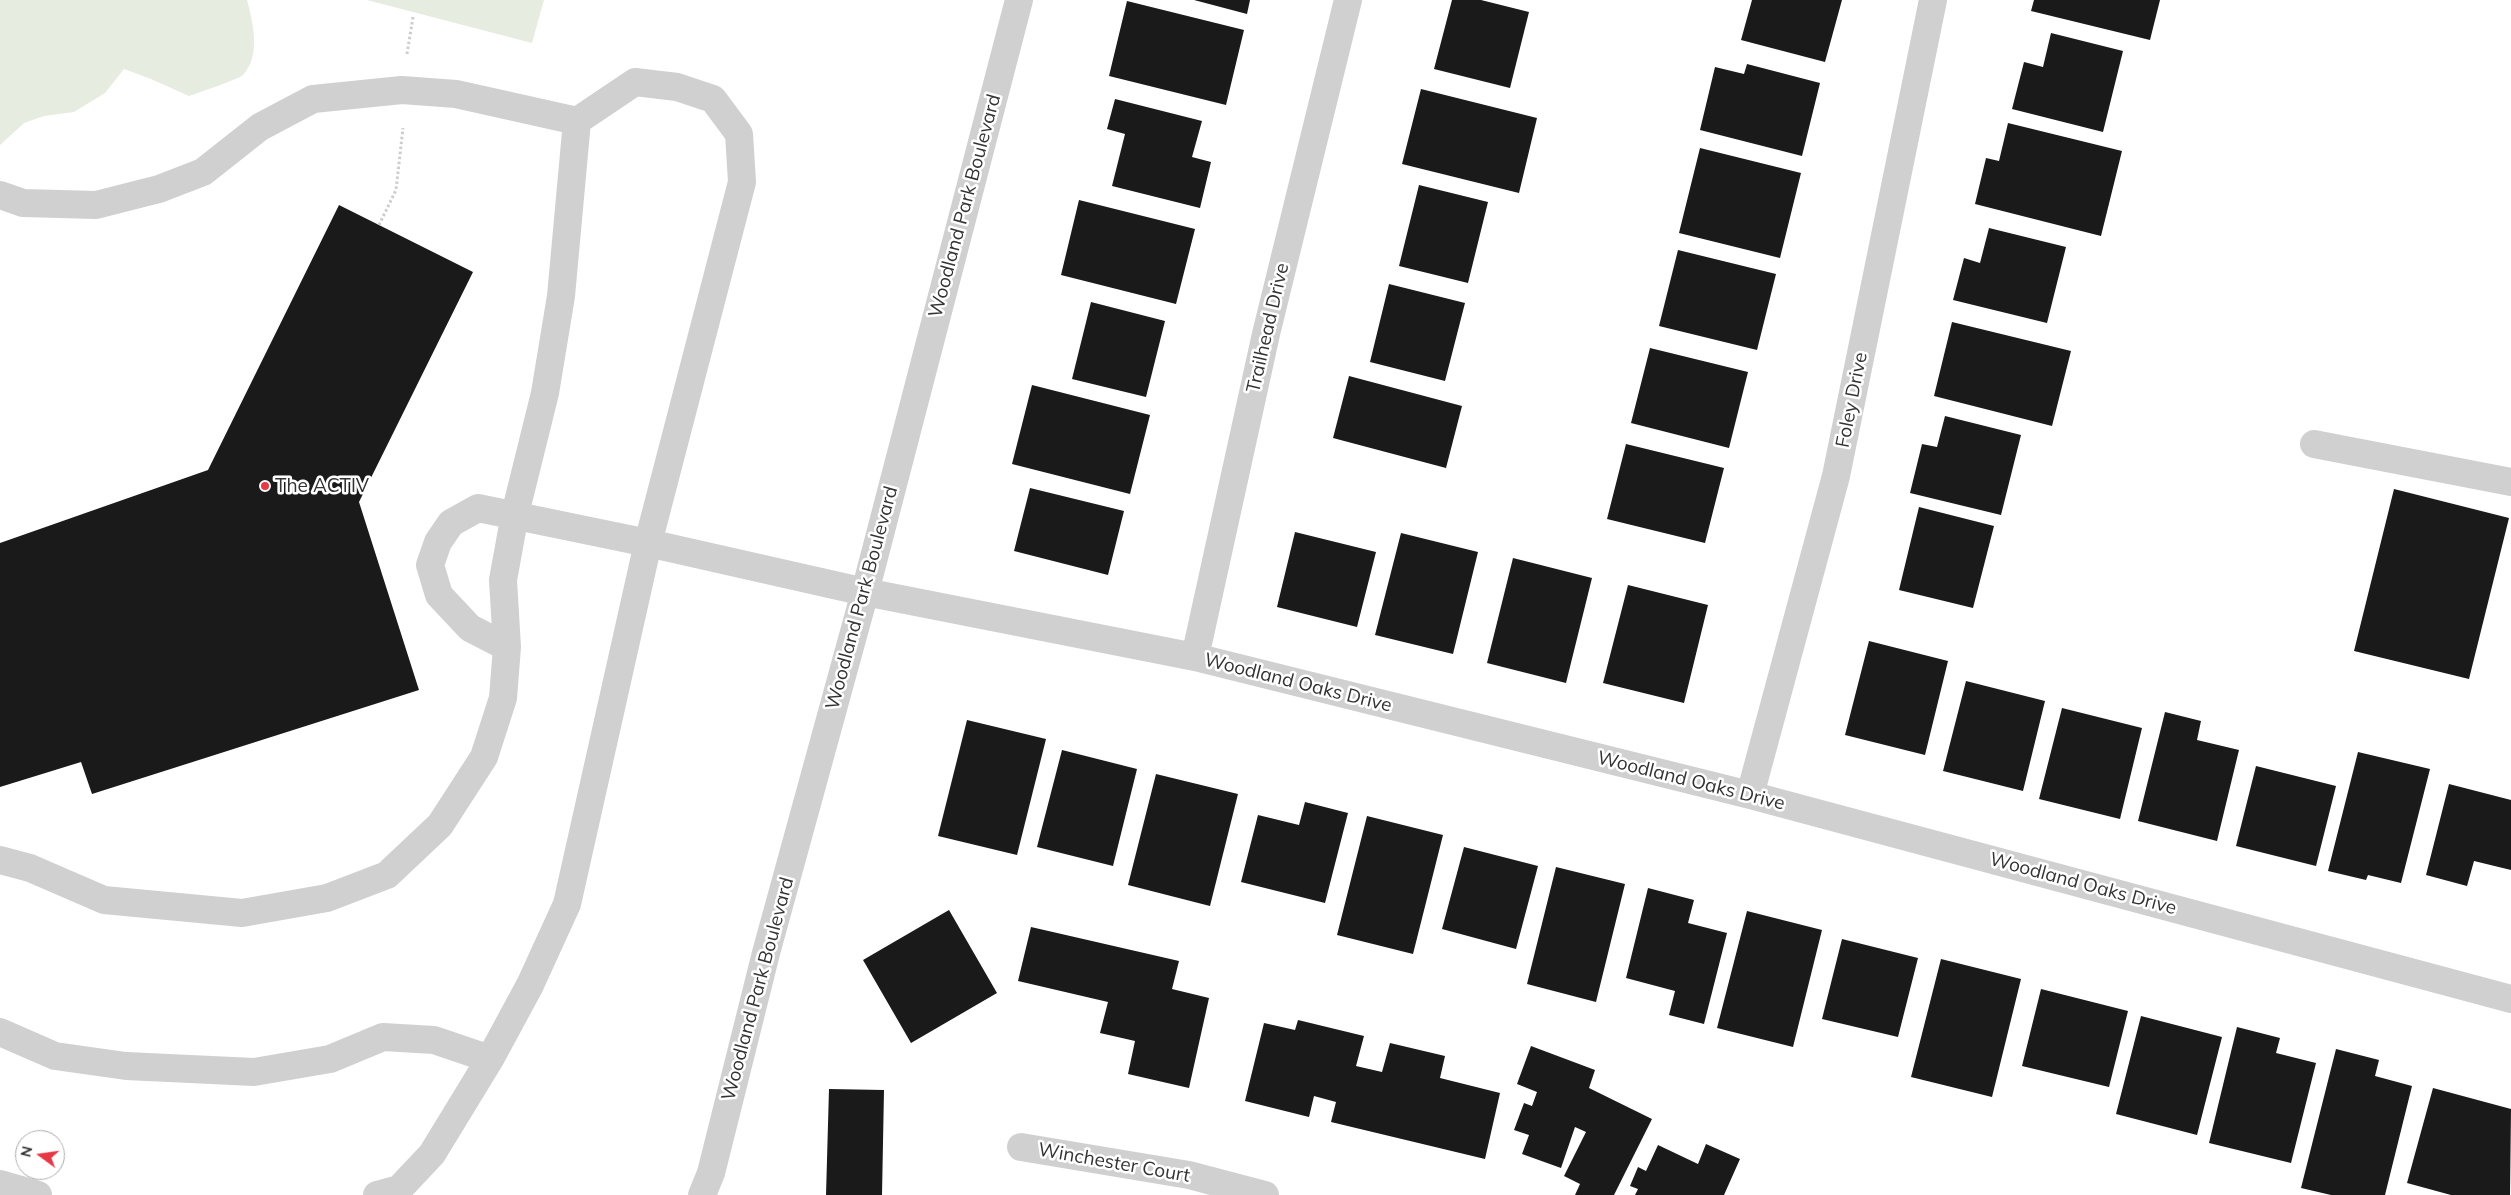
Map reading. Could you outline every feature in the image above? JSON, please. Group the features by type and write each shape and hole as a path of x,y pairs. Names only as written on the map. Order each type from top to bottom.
{"street":[{"name":"Woodland Park Boulevard","path":"702,1195 711,1173 766,953 865,592 1018,0"},
{"name":"Trailhead Drive","path":"1195,657 1266,334 1348,0"},
{"name":"Foley Drive","path":"1750,795 1836,476 1933,0"},
{"path":"0,195 23,203 96,205 159,189 203,172 260,127 313,99 402,90 456,94 577,121 635,82 677,87 712,99 739,134 742,182 648,543 568,904 530,985 490,1059 432,1154 399,1189 377,1195"},
{"path":"0,860 30,868 104,900 242,913 327,898 387,875 440,825 484,757 503,698 507,647 503,580 515,514 545,393 559,306 577,121"},
{"path":"2314,444 2511,482"},
{"name":"Woodland Oaks Drive","path":"507,647 470,628 439,595 430,565 438,542 451,523 478,508 515,514 865,592 1195,657 1750,795 2511,999"},
{"path":"0,1032 55,1056 126,1066 254,1072 330,1059 383,1037 434,1040 490,1059"},
{"name":"Winchester Court","path":"1021,1147 1189,1175 1265,1195"},
{"path":"0,1184 38,1195"}],"shaded area":[{"path":"0,0 247,0 253,28 254,49 249,67 243,75 189,96 124,69 105,93 74,112 44,116 24,123 0,145"},
{"path":"367,0 544,0 532,43"}],"building":[{"path":"1194,0 1250,0 1247,14"},
{"path":"1452,0 1481,0 1529,12 1510,88 1434,69"},
{"path":"1752,0 1842,0 1825,62 1741,40"},
{"path":"2034,0 2160,0 2150,40 2031,11"},
{"path":"1127,1 1244,30 1226,105 1109,76"},
{"path":"2051,33 2123,51 2103,132 2012,109 2024,62 2043,67"},
{"path":"1747,64 1820,83 1802,156 1700,130 1715,67 1744,74"},
{"path":"1421,89 1537,118 1519,193 1402,164"},
{"path":"1115,99 1202,121 1192,157 1211,162 1200,208 1112,186 1125,134 1107,129"},
{"path":"2008,123 2122,151 2101,236 1975,204 1986,158 1999,161"},
{"path":"1700,148 1801,173 1780,258 1679,233"},
{"path":"1419,185 1488,202 1468,283 1399,266"},
{"path":"1079,200 1195,229 1176,304 1061,275"},
{"name":"The ACTIV","path":"339,205 473,272 359,502 419,690 92,794 81,762 0,787 0,543 208,470"},
{"path":"1989,228 2066,247 2047,323 1953,300 1964,258 1980,263"},
{"path":"1678,250 1776,274 1757,350 1659,326"},
{"path":"1389,284 1465,303 1445,381 1370,362"},
{"path":"1091,302 1165,321 1146,397 1072,379"},
{"path":"1952,322 2071,351 2052,426 1934,396"},
{"path":"1650,348 1748,372 1729,448 1631,423"},
{"path":"1349,376 1462,406 1446,468 1333,438"},
{"path":"1032,385 1150,415 1130,494 1012,464"},
{"path":"1945,416 2021,435 2001,515 1910,493 1922,444 1937,447"},
{"path":"1626,444 1724,468 1705,543 1607,519"},
{"path":"1030,488 1124,511 1108,575 1014,551"},
{"path":"2394,489 2509,518 2469,679 2354,651"},
{"path":"1919,507 1994,526 1973,608 1899,590"},
{"path":"1295,532 1376,552 1357,627 1277,607"},
{"path":"1401,533 1478,552 1453,654 1375,635"},
{"path":"1513,558 1592,578 1566,683 1487,663"},
{"path":"1628,585 1708,605 1684,703 1603,683"},
{"path":"1869,641 1948,661 1925,755 1845,735"},
{"path":"1966,681 2045,701 2023,791 1943,771"},
{"path":"2062,708 2142,728 2120,819 2039,799"},
{"path":"2165,712 2201,721 2197,740 2239,750 2217,841 2138,821"},
{"path":"967,720 1046,739 1017,855 938,836"},
{"path":"1062,750 1137,769 1113,866 1037,847"},
{"path":"2358,752 2430,769 2401,883 2368,875 2366,880 2328,871"},
{"path":"2256,766 2336,786 2316,866 2236,846"},
{"path":"1156,774 1238,794 1210,906 1128,885"},
{"path":"2449,784 2511,800 2511,870 2474,861 2467,886 2426,875"},
{"path":"1305,802 1348,813 1325,903 1241,882 1258,815 1299,825"},
{"path":"1367,816 1443,835 1413,954 1337,935"},
{"path":"1464,847 1538,866 1516,949 1442,929"},
{"path":"1556,867 1625,884 1596,1002 1527,984"},
{"path":"1648,888 1694,900 1688,923 1727,933 1704,1024 1669,1015 1675,991 1626,978"},
{"path":"949,910 997,993 911,1043 863,960"},
{"path":"1747,911 1822,930 1793,1047 1717,1028"},
{"path":"1031,927 1179,961 1172,989 1209,998 1189,1088 1128,1074 1135,1041 1100,1033 1108,1002 1018,981"},
{"path":"1842,939 1918,958 1898,1037 1822,1019"},
{"path":"1941,959 2021,979 1992,1097 1911,1077"},
{"path":"2041,989 2128,1011 2109,1087 2022,1066"},
{"path":"2141,1016 2222,1037 2197,1135 2116,1114"},
{"path":"1298,1020 1364,1036 1356,1066 1382,1072 1390,1043 1445,1056 1440,1078 1500,1093 1485,1159 1331,1122 1336,1102 1314,1096 1309,1117 1245,1101 1264,1023 1295,1030"},
{"path":"2237,1027 2280,1038 2276,1053 2316,1063 2291,1163 2209,1143"},
{"path":"1531,1046 1595,1070 1589,1088 1652,1119 1614,1195 1575,1195 1580,1184 1564,1176 1586,1132 1575,1127 1561,1168 1522,1154 1529,1135 1514,1130 1524,1103 1532,1106 1537,1092 1517,1084"},
{"path":"2336,1049 2379,1060 2375,1076 2412,1086 2385,1195 2331,1195 2301,1188"},
{"path":"2433,1088 2511,1109 2510,1195 2451,1195 2407,1183"},
{"path":"829,1089 884,1090 882,1195 826,1195"},
{"path":"1706,1144 1740,1159 1724,1195 1635,1195 1638,1189 1630,1186 1638,1167 1646,1171 1658,1145 1698,1164"}],"place":[{"name":"The ACTIV","path":"265,486"}]}
